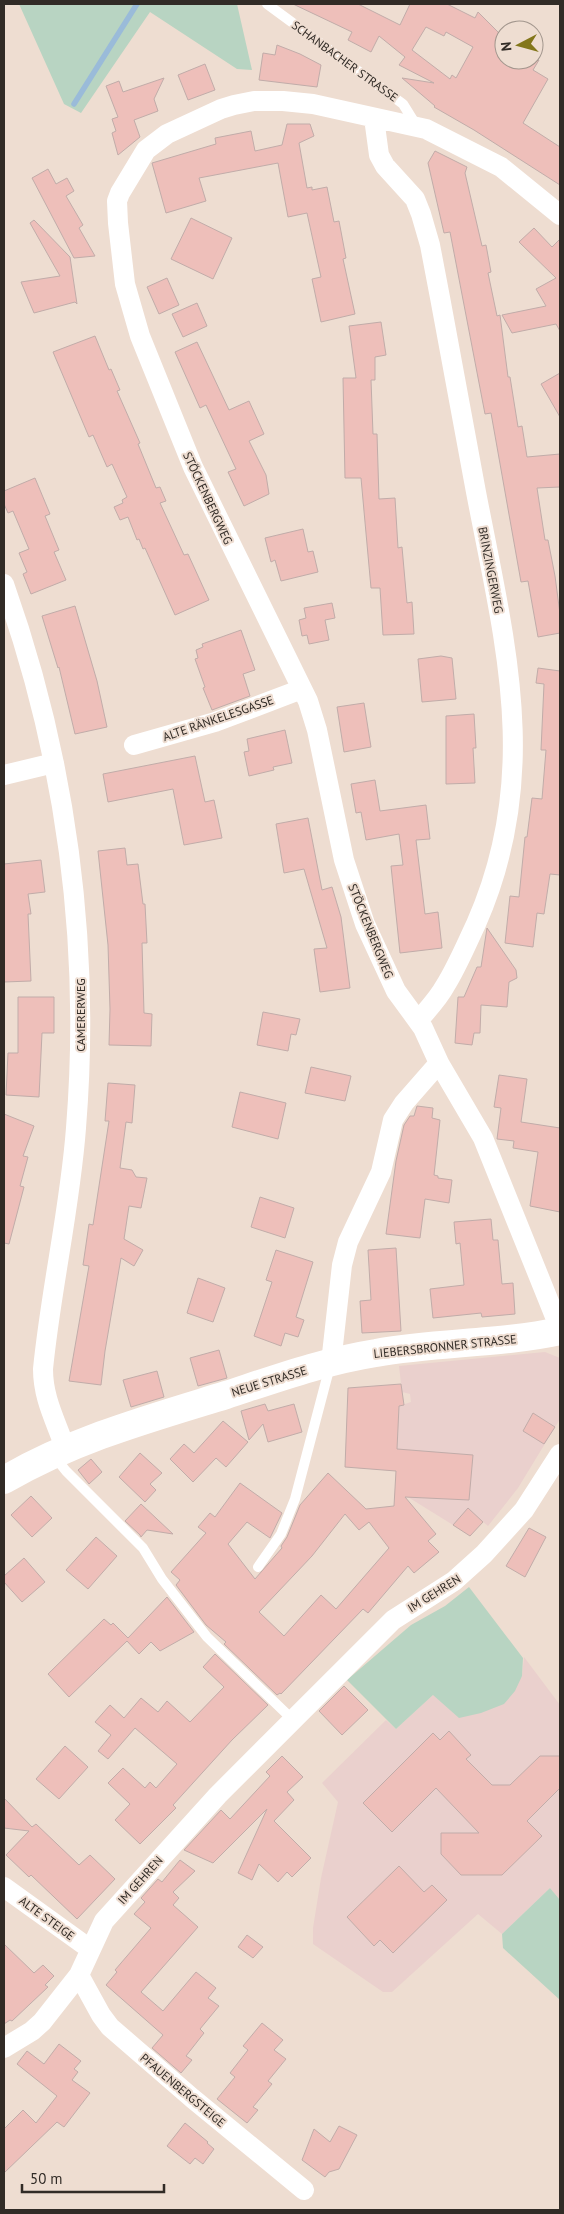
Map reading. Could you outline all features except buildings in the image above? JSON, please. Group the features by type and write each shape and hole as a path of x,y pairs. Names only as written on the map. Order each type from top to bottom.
{"street":[{"name":"STÖCKENBERGWEG","path":"374,118 312,104 254,101 221,109 167,134 152,144 141,156 117,201 125,284 140,336 190,460 302,689 317,730 340,845 359,908 396,991 418,1021 439,1063 474,1120 494,1161 560,1330"},
{"name":"SCHANBACHER STRASSE","path":"374,118 416,125 447,138 501,167 560,215"},
{"name":"BRINZINGERWEG","path":"374,118 379,155 385,166 415,200 430,245 502,634 513,728 512,786 507,825 498,864 480,914 451,976 440,994 418,1021"},
{"name":"CAMERERWEG","path":"4,584 36,684 50,740 73,879 81,999 76,1129 68,1203 43,1369 43,1386 59,1451"},
{"name":"ALTE RÄNKELESGASSE","path":"134,745 215,722 302,689"},
{"path":"4,776 54,763"},
{"path":"331,1363 345,1250 381,1172 396,1115 439,1063"},
{"name":"LIEBERSBRONNER STRASSE","path":"331,1363 387,1351 512,1339 560,1330"},
{"name":"NEUE STRASSE","path":"4,1480 59,1451 140,1420 331,1363"},
{"name":"IM GEHREN","path":"4,2048 37,2027 79,1975 104,1921 137,1882 292,1719 393,1620 454,1581 484,1554 524,1510 560,1454"},
{"name":"ALTE STEIGE","path":"4,1887 90,1949"},
{"name":"PFAUENBERGSTEIGE","path":"79,1975 101,2015 110,2027 304,2190"}],"lane":[{"name":"SCHANBACHER STRASSE","path":"266,4 403,104 416,125"},
{"path":"258,1567 281,1534 294,1499 331,1363"},
{"path":"59,1451 66,1472 143,1548 162,1579 207,1637 292,1719"}],"shaded area":[{"path":"545,1352 560,1358 560,1419 518,1488 488,1526 468,1509 453,1525 395,1489 399,1406 411,1402 410,1394 402,1392 399,1366"},
{"path":"524,1657 560,1705 560,1900 550,1888 502,1934 478,1914 392,1992 383,1992 313,1944 313,1928 321,1878 338,1802 322,1783 386,1720 396,1729 433,1695 522,1676"}],"green space":[{"path":"19,4 237,4 252,70 237,69 150,12 81,113 64,104"},
{"path":"469,1587 523,1658 522,1676 515,1691 504,1704 481,1713 459,1718 433,1695 396,1729 347,1680 411,1625 445,1606"},
{"path":"550,1888 560,1900 560,2000 503,1948 502,1934"}],"waterway":[{"path":"74,104 137,4"}]}
